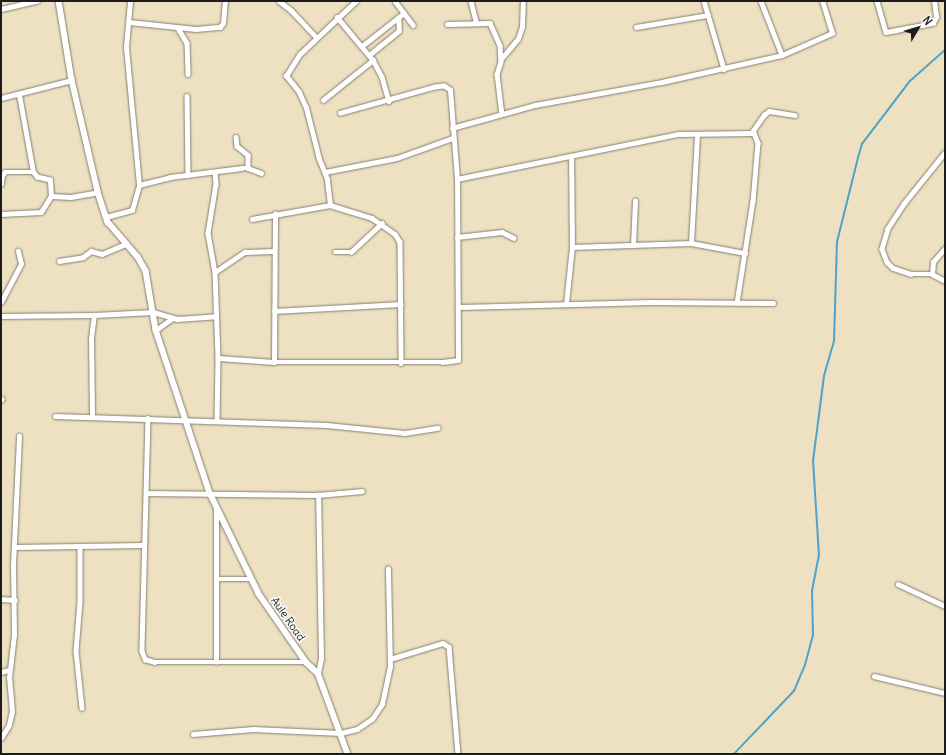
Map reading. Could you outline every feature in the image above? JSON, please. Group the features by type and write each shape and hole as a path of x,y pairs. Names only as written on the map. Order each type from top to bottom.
{"street":[{"path":"1,9 37,1"},
{"name":"Aule Road","path":"59,1 72,80 98,192 106,217 146,271 156,330 210,494 251,579 306,662 318,673 348,754"},
{"path":"106,217 132,210 139,185 126,47 130,1"},
{"path":"129,22 178,28 221,26 225,1"},
{"path":"279,1 291,10 316,37"},
{"path":"330,205 325,172 319,159 316,138 302,98 286,76 300,54 316,37 356,1"},
{"path":"396,1 413,25"},
{"path":"471,1 476,21"},
{"path":"501,59 518,39 522,27 523,1"},
{"path":"704,1 724,69"},
{"path":"761,1 782,56"},
{"path":"452,128 502,114 782,56 832,33 822,1"},
{"path":"877,1 886,32 933,23 936,17 934,1"},
{"path":"362,46 404,13"},
{"path":"636,28 708,15"},
{"path":"337,18 373,60 382,77 389,101"},
{"path":"369,55 399,31 398,18"},
{"path":"447,24 476,21 490,23 500,49 501,59 497,74 502,114"},
{"path":"178,28 184,34 187,43 188,74"},
{"path":"500,49 512,45"},
{"path":"323,100 373,60"},
{"path":"1,98 19,95 72,80"},
{"path":"218,358 274,362 401,362 458,360 459,307 457,178 452,128 451,94 447,87 435,87 389,101 341,113"},
{"path":"1,214 41,212 51,196 50,180 37,177 33,172 19,95"},
{"path":"187,96 188,175"},
{"path":"752,132 764,115 770,111 795,115"},
{"path":"457,178 571,157 679,134 697,135 752,132 756,135 758,143 746,253 737,303"},
{"path":"691,243 697,135"},
{"path":"236,137 237,146 248,155 248,168"},
{"path":"325,172 397,158 453,138"},
{"path":"945,153 904,204 888,228 882,249 893,268 911,274 932,274 945,282"},
{"path":"566,304 572,247 571,157"},
{"path":"139,185 161,178 248,168 261,173"},
{"path":"1,184 2,175 5,172 33,172"},
{"path":"215,172 216,184 208,234 215,272 218,358 217,421"},
{"path":"51,196 71,197 98,192"},
{"path":"633,245 634,201"},
{"path":"252,219 330,205 348,209 382,223 400,242 401,362"},
{"path":"274,362 275,214"},
{"path":"335,252 351,252 382,223"},
{"path":"457,237 502,232 514,238"},
{"path":"572,247 691,243 746,253"},
{"path":"59,261 83,256 91,251 102,254 126,244"},
{"path":"932,274 933,262 945,248"},
{"path":"1,302 21,264 18,251"},
{"path":"215,272 245,252 274,251"},
{"path":"459,307 566,304 773,303"},
{"path":"274,311 401,304"},
{"path":"1,316 94,315 153,312 171,319 216,316"},
{"path":"92,416 91,339 94,315"},
{"path":"156,330 171,319"},
{"path":"55,416 92,416 327,425 405,433 438,428"},
{"path":"148,418 142,651 145,659 155,662 306,662"},
{"path":"1,738 12,717 9,670 14,635 14,547 19,436"},
{"path":"146,493 318,494 362,491"},
{"path":"318,494 321,659 318,673"},
{"path":"216,508 216,662"},
{"path":"14,547 144,545"},
{"path":"80,546 80,602 76,651 82,708"},
{"path":"193,734 249,729 341,733 361,726 378,712 387,685 390,659 388,569"},
{"path":"216,579 251,579"},
{"path":"898,584 945,606"},
{"path":"1,600 15,600"},
{"path":"390,659 443,643 449,647 458,754"},
{"path":"1,672 9,670"},
{"path":"874,676 945,693"}],"waterway":[{"path":"734,754 794,691 805,665 813,635 812,591 819,556 813,461 824,376 834,342 837,242 862,144 910,81 945,50"}]}
